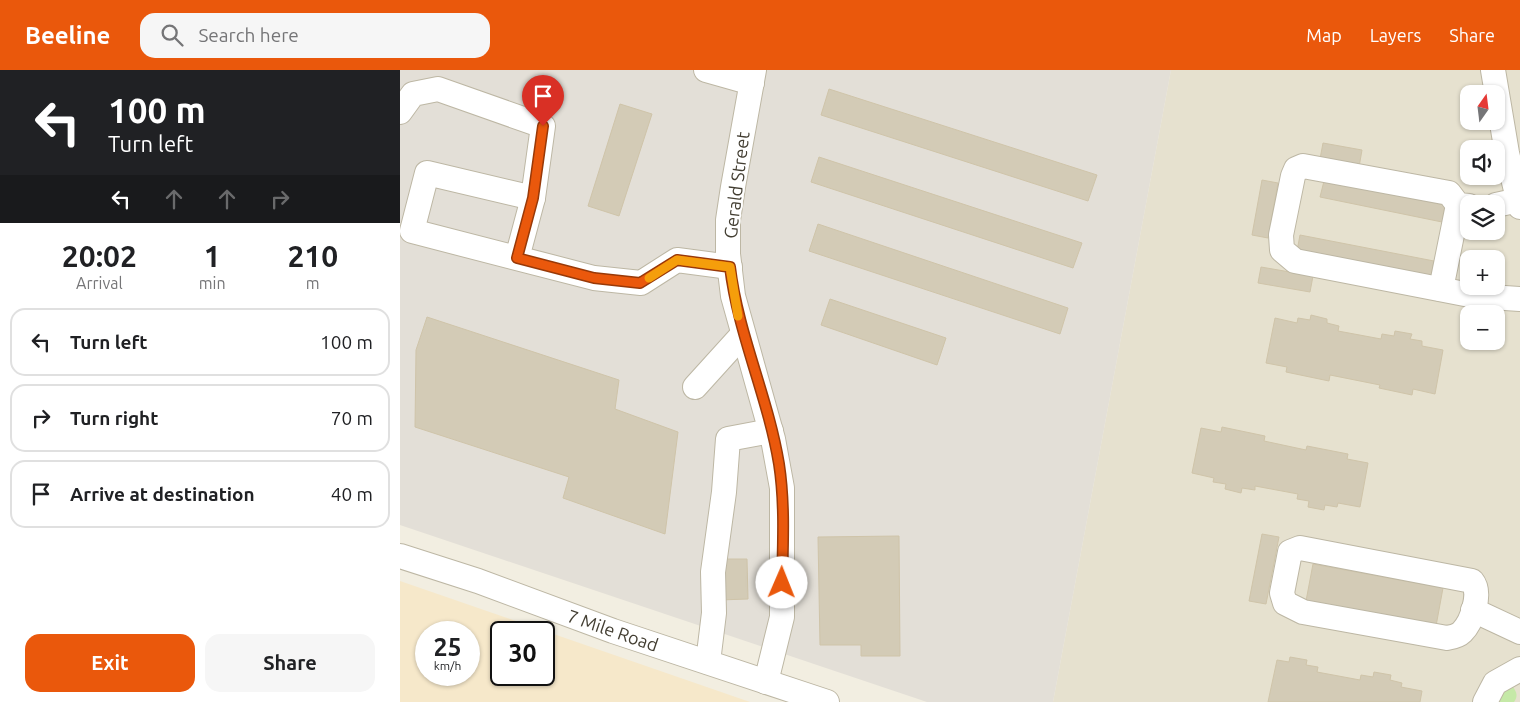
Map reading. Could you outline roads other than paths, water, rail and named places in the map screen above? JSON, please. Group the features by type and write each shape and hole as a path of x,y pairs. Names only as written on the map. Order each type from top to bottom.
{"street":[{"path":"706,70 753,76"},
{"path":"1493,70 1507,153 1512,204"},
{"name":"Gerald Street","path":"753,76 728,220 733,296 771,431 782,488 782,617 766,682"},
{"path":"400,112 414,94 438,89 543,126 533,198 517,258"},
{"path":"1460,203 1449,193 1303,166 1296,169 1291,185 1280,242 1282,250 1287,256 1296,261 1497,299 1520,299"},
{"path":"533,198 427,173 412,231 594,278 640,283 677,260 730,267"},
{"path":"1441,289 1460,217"},
{"path":"695,387 743,334"},
{"path":"708,662 714,613 713,572 724,492 728,439 771,431"},
{"path":"1300,548 1472,581 1477,591 1473,610 1463,631 1447,638 1293,609 1283,598 1290,552 1300,548"},
{"name":"7 Mile Road","path":"400,556 827,702"},
{"path":"1473,610 1520,632"},
{"path":"1485,702 1495,683 1520,669"}]}
